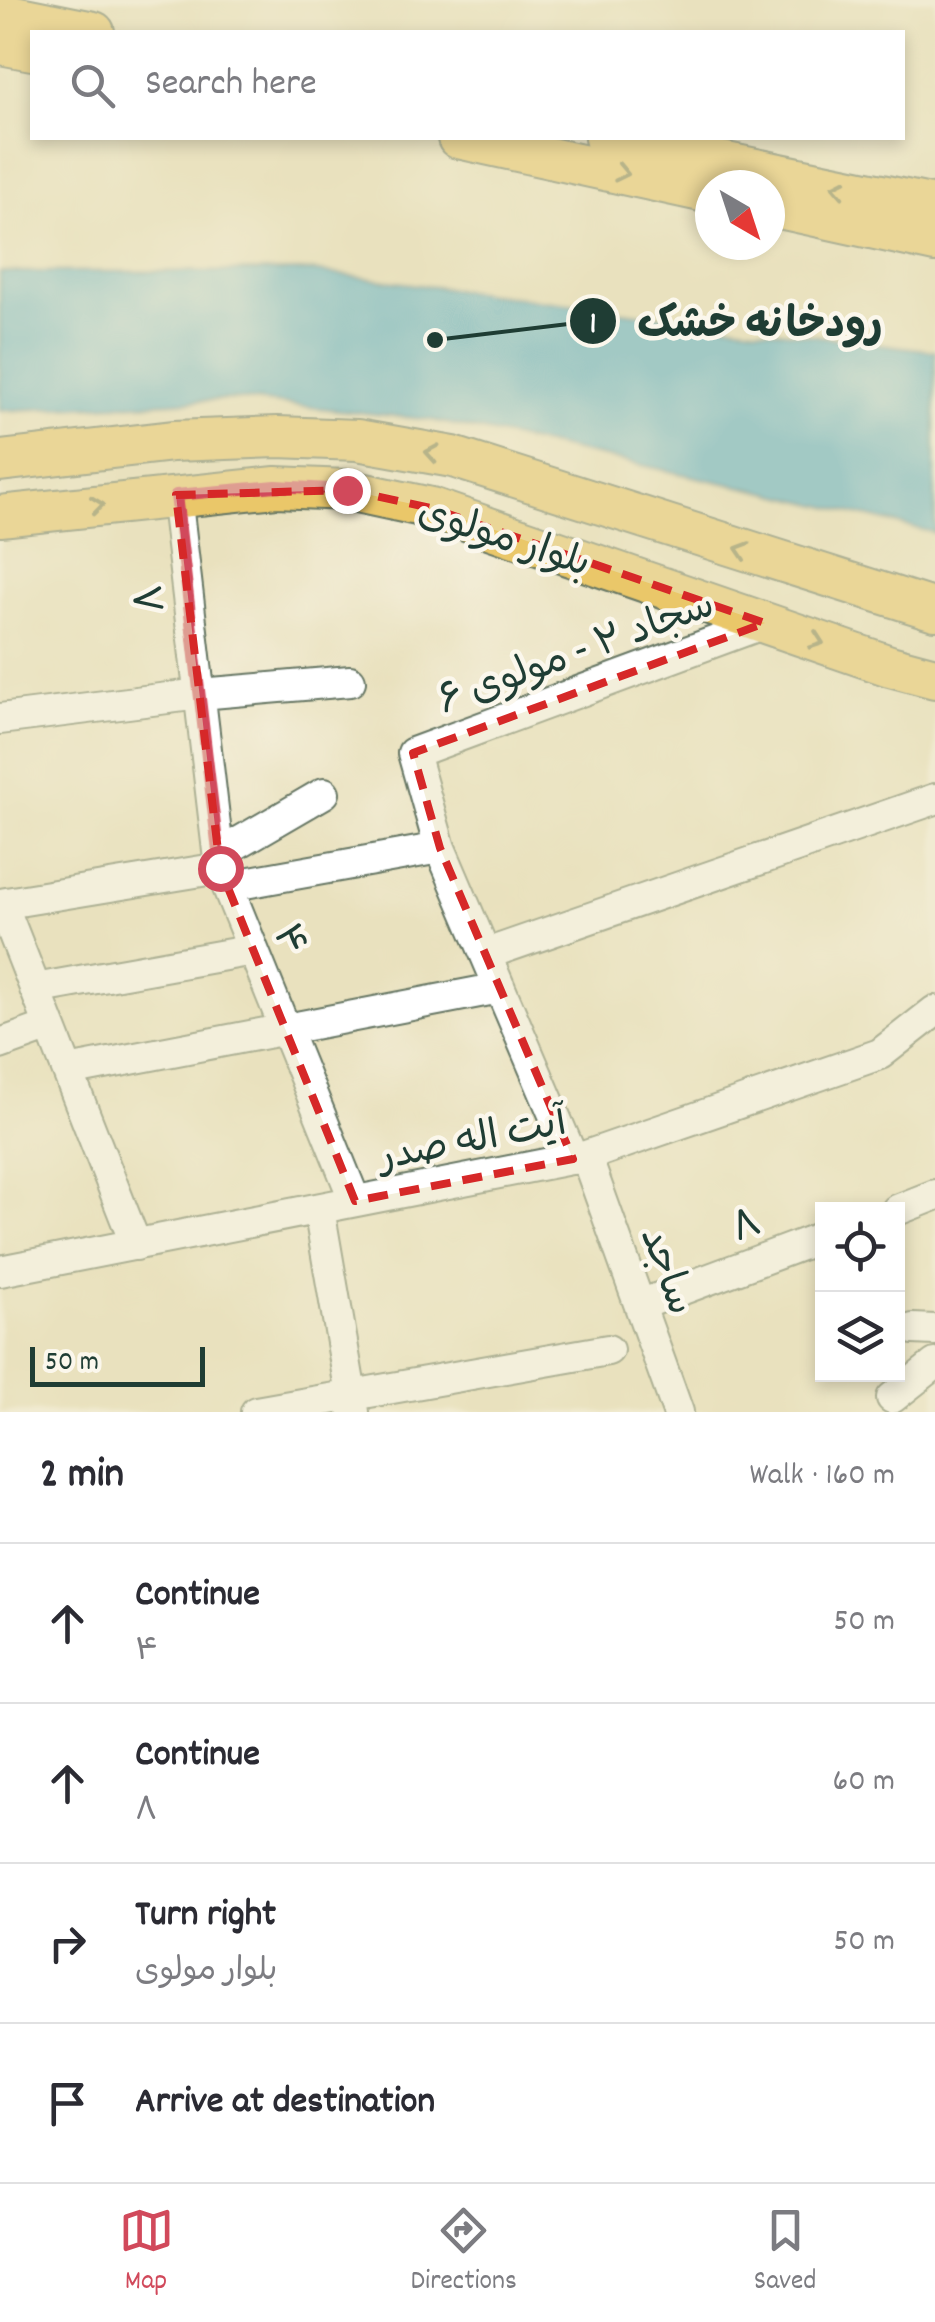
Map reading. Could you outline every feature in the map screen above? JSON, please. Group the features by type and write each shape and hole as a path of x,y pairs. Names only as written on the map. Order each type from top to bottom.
{"main road":[{"path":"0,14 84,30"},
{"path":"0,44 30,50"},
{"path":"467,140 695,189"},
{"path":"616,140 935,206"},
{"path":"785,209 935,242"},
{"name":"بلوار مولوی","path":"0,461 173,441 278,437 356,440 453,457 922,607"},
{"name":"بلوار مولوی","path":"0,516 276,486 347,490 431,508 890,666 935,678"},
{"path":"890,666 922,607"}],"street":[{"name":"۸","path":"176,495 200,694"},
{"name":"سجاد ۲ - مولوی ۶","path":"413,753 765,623"},
{"path":"0,719 200,694 350,681"},
{"name":"۴","path":"200,694 222,870 355,1201"},
{"name":"ساجد","path":"413,753 440,848 500,988 580,1157 678,1412"},
{"path":"222,870 324,793"},
{"path":"486,954 935,799"},
{"path":"136,1244 1,904 222,870 440,848"},
{"path":"35,988 254,950"},
{"path":"68,1071 287,1032 500,988"},
{"name":"آیت اله صدر","path":"0,1271 580,1157 880,1054 935,1011"},
{"path":"0,1044 50,1026"},
{"path":"905,1207 935,1195"},
{"path":"319,1208 352,1404"},
{"name":"۸","path":"640,1305 815,1240"},
{"path":"256,1412 352,1404 608,1350"},
{"path":"892,1398 935,1364"}],"highlighted area":[{"path":"347,490 431,508 765,623 413,753 440,848 573,1159 355,1201 220,868 176,495"}],"water":[{"path":"311,271 935,351 935,533 766,492 431,420 234,399 0,411 0,272"}],"place":[{"name":"رودخانه خشک","path":"435,340"}],"route":[{"path":"220,868 176,495 276,486 347,490"}]}
